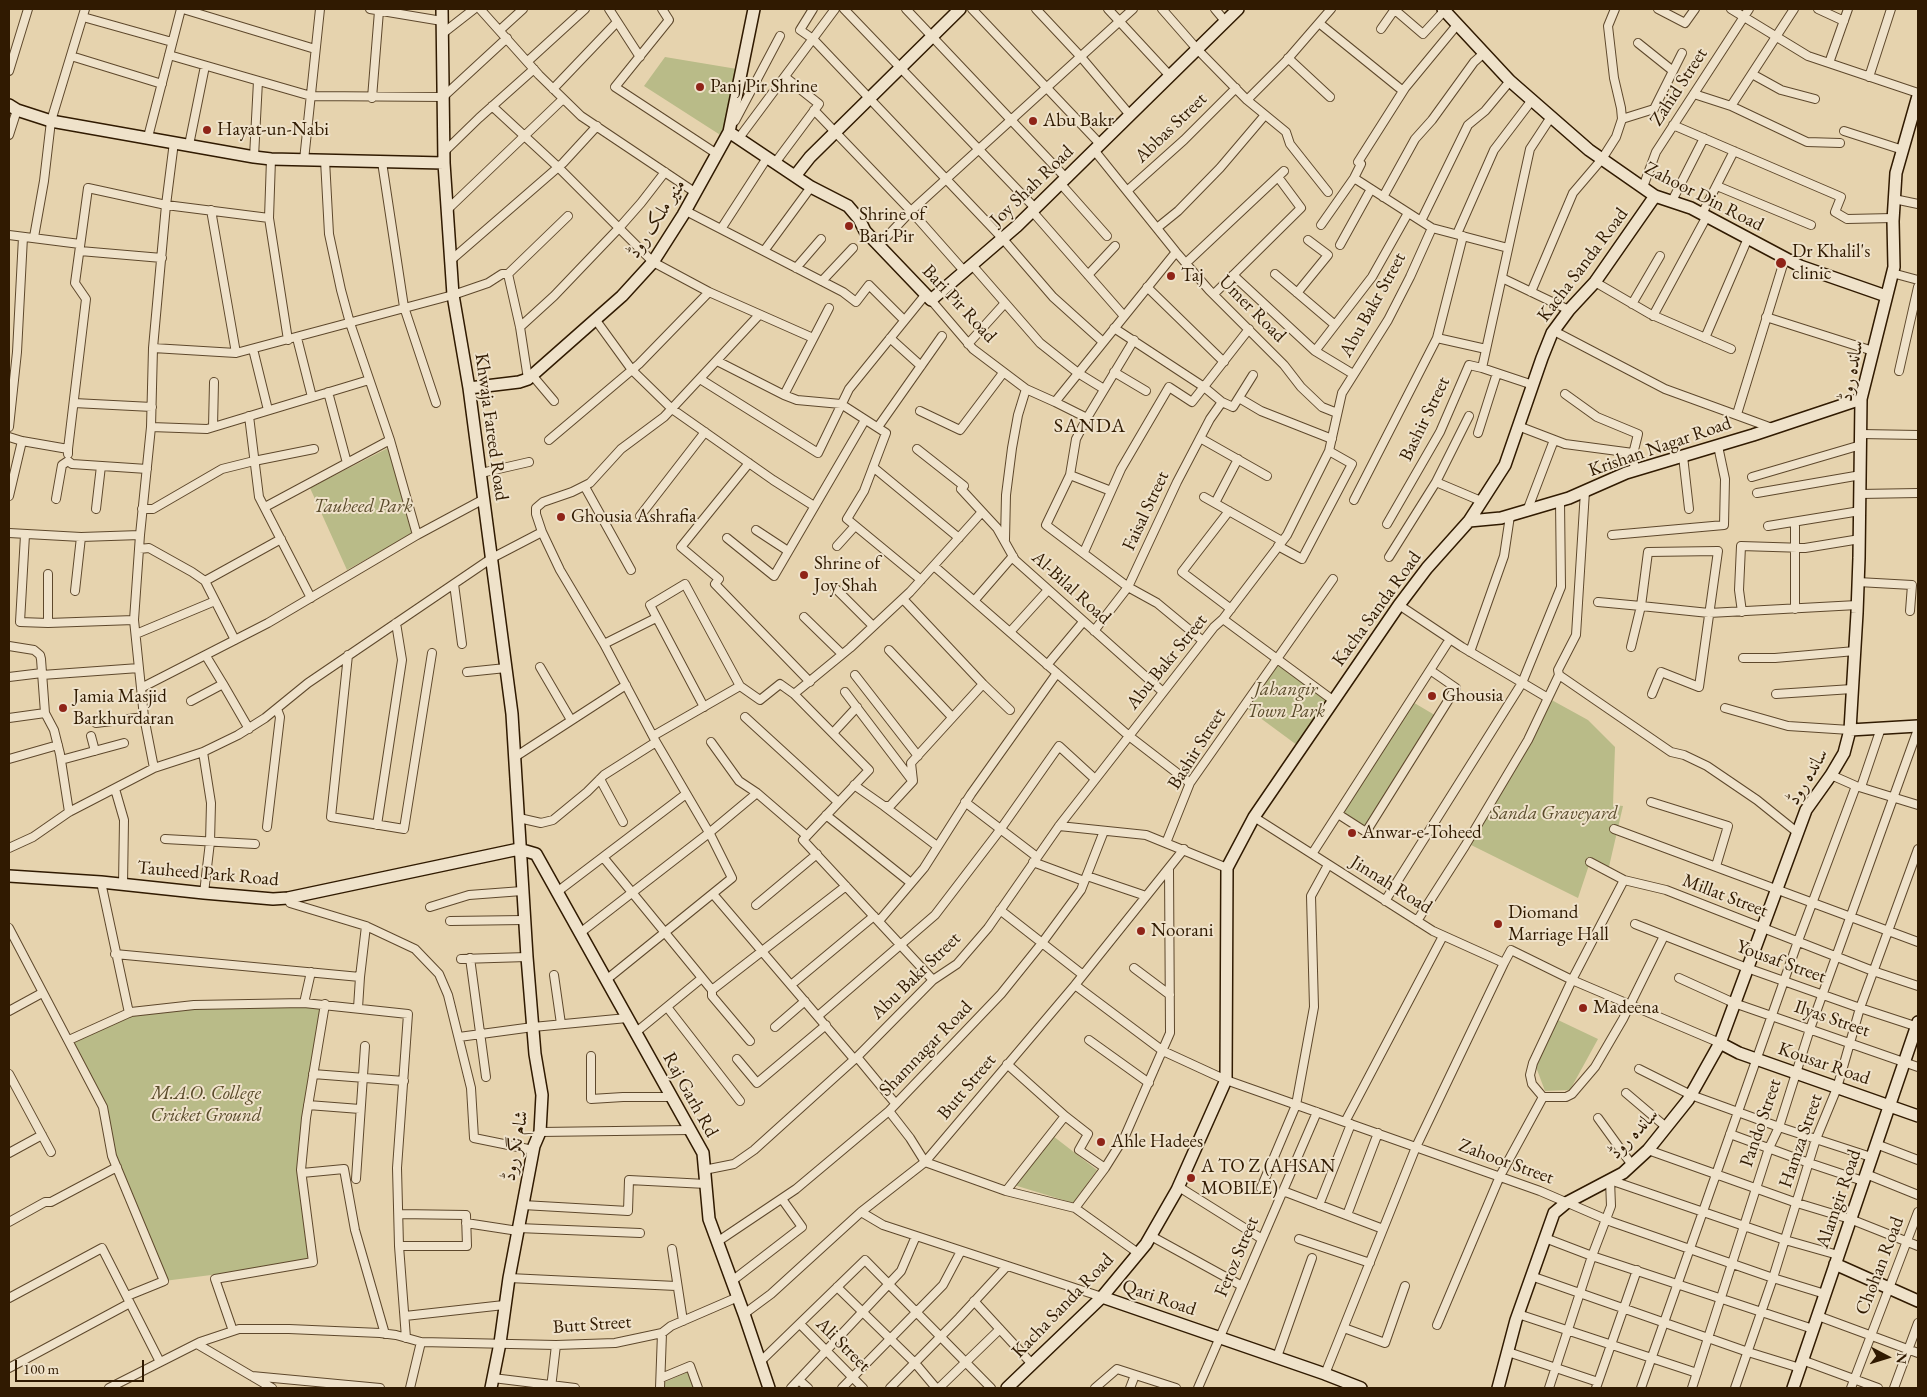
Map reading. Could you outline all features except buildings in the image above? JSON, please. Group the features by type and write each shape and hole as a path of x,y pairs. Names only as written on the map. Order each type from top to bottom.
{"main road":[{"name":"Khwaja Fareed Road","path":"442,9 444,158 453,295 469,388 506,668 515,757 519,849"},
{"name":"منیر ملک روڈ","path":"530,377 622,296 653,262 696,193 716,154 734,135 754,9"},
{"path":"795,176 810,157 960,9"},
{"name":"Joy Shah Road","path":"929,297 969,269 1034,210 1238,9"},
{"name":"Zahoor Din Road","path":"1443,10 1510,81 1551,117 1602,159 1655,196 1705,215 1800,266 1886,296"},
{"name":"ساندہ روڈ","path":"1498,1388 1518,1314 1554,1213 1566,1202 1624,1173 1648,1150 1691,1094 1720,1043 1806,810 1844,753 1850,730 1857,605 1860,539 1861,399 1894,267 1893,218 1896,174 1915,116 1918,94"},
{"path":"13,108 51,121 254,157 382,162 444,158"},
{"name":"Bari Pir Road","path":"734,135 811,187 848,206 859,219 865,231 929,297"},
{"name":"Kacha Sanda Road","path":"1006,1388 1102,1297 1146,1244 1179,1187 1226,1080 1227,868 1254,817 1399,605 1427,568 1469,521 1505,465 1532,384 1554,331 1569,310 1595,282 1655,196"},
{"path":"469,388 519,382 530,377"},
{"name":"Krishan Nagar Road","path":"1469,521 1502,518 1560,501 1636,470 1718,446 1861,399"},
{"path":"1850,730 1918,728"},
{"name":"Tauheed Park Road","path":"9,876 101,882 204,894 273,899 288,898 519,849"},
{"name":"شام نگر روڈ","path":"492,1383 522,1206 533,1150 540,1132 542,1095 536,1054 519,849"},
{"name":"Raj Garh Rd","path":"519,849 536,854 703,1153 709,1219 769,1388"},
{"name":"Alamgir Road","path":"1793,1388 1864,1177 1918,1025"},
{"name":"Kousar Road","path":"1720,1043 1739,1053 1918,1116"},
{"path":"1837,1259 1889,1288 1918,1301"},
{"name":"Qari Road","path":"1102,1297 1361,1388"}],"street":[{"path":"9,71 28,9"},
{"path":"148,138 182,9 315,49"},
{"path":"304,160 320,9"},
{"path":"370,9 442,21"},
{"path":"442,34 474,9"},
{"path":"480,9 528,60 534,69 581,116 696,193"},
{"path":"500,30 523,9"},
{"path":"528,60 584,9"},
{"path":"608,9 640,57"},
{"path":"662,9 670,20 615,87 716,154"},
{"path":"813,9 800,30 813,39 1003,238 1053,297 1103,342"},
{"path":"734,135 785,78 835,9"},
{"path":"844,9 979,149 1034,210 1124,316"},
{"path":"906,9 1011,120 1063,180 1107,236"},
{"name":"Umer Road","path":"972,9 1047,88 1097,147 1127,191 1176,252 1214,294 1284,365 1301,387 1322,408 1337,413"},
{"path":"1036,9 1081,57 1130,115"},
{"path":"1108,9 1170,76"},
{"path":"879,245 946,179 1133,9"},
{"path":"1162,9 1197,49 1247,100 1286,132 1290,144 1328,192"},
{"path":"1215,9 1225,21"},
{"path":"1247,100 1288,58 1331,9"},
{"path":"1381,29 1395,9 1423,34 1443,10"},
{"path":"1531,292 1573,193 1602,159 1616,137 1622,119 1614,78 1608,26 1615,9"},
{"path":"1658,9 1686,23 1695,9"},
{"path":"1731,9 1808,56 1918,94"},
{"name":"Zahid Street","path":"1643,187 1656,152 1749,9"},
{"path":"1731,106 1794,9"},
{"path":"1818,9 1844,21"},
{"path":"1829,63 1848,9"},
{"path":"1869,77 1892,9"},
{"path":"372,98 379,11"},
{"path":"34,237 44,181 51,121 84,13 172,42"},
{"path":"553,89 617,22"},
{"path":"1319,23 1403,92"},
{"path":"1321,226 1354,178 1361,164 1358,162 1403,92 1456,25"},
{"path":"734,135 780,36"},
{"path":"169,55 311,96 372,98 443,97 507,38"},
{"path":"1638,43 1673,71"},
{"path":"1622,119 1654,109 1682,53"},
{"path":"1383,197 1415,139 1432,120 1474,62 1484,54"},
{"path":"71,56 162,84"},
{"path":"1288,58 1330,97"},
{"path":"189,145 205,66"},
{"path":"444,158 492,106 534,69"},
{"path":"1752,74 1781,90 1815,99"},
{"path":"721,229 771,160 819,104 785,78"},
{"path":"254,157 258,81"},
{"path":"1420,221 1468,125 1485,111 1510,81"},
{"name":"Abbas Street","path":"1127,191 1184,140 1236,88"},
{"path":"1694,94 1731,106 1808,142 1840,143"},
{"path":"448,209 563,98"},
{"path":"1354,500 1437,338 1460,235 1494,150 1532,100"},
{"path":"492,106 558,167 653,262 709,292 813,338"},
{"path":"9,135 13,108"},
{"path":"814,110 969,269 1005,303 1040,343 1078,373 1104,388"},
{"path":"1157,228 1178,211 1220,168 1265,115"},
{"path":"1532,384 1482,368 1530,149 1551,117"},
{"path":"450,261 558,167 597,126"},
{"path":"1674,126 1841,197 1835,212 1847,219 1893,218"},
{"path":"1844,131 1903,150"},
{"path":"1672,201 1704,138"},
{"path":"154,768 144,717 134,620 142,509 148,469 151,427 153,348 166,205 174,142"},
{"path":"1653,316 1705,215 1734,152"},
{"path":"272,159 269,218 288,340"},
{"path":"325,160 329,234 341,290 350,323 390,440 417,535"},
{"path":"382,162 404,307 436,403"},
{"path":"520,327 554,296 619,228 665,172"},
{"path":"1186,263 1281,174 1301,208 1214,294"},
{"path":"1354,178 1432,228 1508,248"},
{"path":"1717,186 1812,225"},
{"path":"764,251 811,187"},
{"path":"68,461 86,299 76,283 88,188 166,205 269,218"},
{"path":"1340,245 1371,189"},
{"path":"1894,199 1918,204"},
{"path":"210,210 236,353"},
{"path":"686,210 822,281 856,302 868,284 904,320"},
{"path":"1315,351 1372,277 1408,213"},
{"path":"153,348 236,353 453,295 488,283 502,274 508,274 568,216"},
{"name":"Abu Bakr Street","path":"704,1170 734,1164 754,1150 856,1058 933,980 957,964 988,928 1059,826 1203,640 1231,609 1280,544 1329,451 1342,393 1388,320 1432,228"},
{"path":"9,235 23,238 34,237 80,248 162,258"},
{"path":"9,427 17,352 23,238"},
{"path":"1705,338 1748,238"},
{"path":"796,268 821,239"},
{"path":"1297,293 1328,255 1308,240"},
{"path":"1088,275 1115,246"},
{"path":"822,281 853,248"},
{"path":"1055,402 1176,252"},
{"path":"1632,304 1660,256"},
{"path":"1737,414 1785,258"},
{"path":"1892,273 1918,280"},
{"path":"508,274 530,377 554,401"},
{"path":"1275,274 1335,325"},
{"path":"1233,276 1315,351 1354,374"},
{"path":"1502,278 1569,310"},
{"path":"1595,282 1653,316 1731,349"},
{"path":"1147,287 1224,362"},
{"path":"1899,370 1915,317 1918,287"},
{"path":"549,440 632,370 709,292"},
{"path":"700,379 818,453 849,389 904,320 929,297"},
{"name":"Bari Pir Road","path":"929,297 968,344 1003,373 1026,389 1086,418"},
{"path":"968,344 1005,303"},
{"path":"784,395 829,308"},
{"path":"606,980 732,878 709,832 655,739 604,644 560,570 542,532 536,508 543,502 585,487 621,449 664,418 759,315"},
{"path":"1766,318 1873,351"},
{"path":"595,319 632,370 672,409 773,480 814,506"},
{"path":"1114,328 1204,387 1222,402 1233,407 1253,375"},
{"path":"1084,552 1121,469 1169,387 1192,402 1249,329"},
{"path":"1554,331 1665,389 1772,428"},
{"path":"878,427 942,336"},
{"path":"297,338 312,397"},
{"path":"890,338 921,366"},
{"path":"1437,338 1486,349"},
{"path":"1134,340 1086,418 1076,439 1070,476 1046,525 1128,587 1157,603 1203,640"},
{"path":"253,349 268,410"},
{"path":"717,361 784,395 798,400 841,404 886,433 864,491 847,519 921,580"},
{"name":"Bashir Street","path":"1387,524 1440,432 1468,365 1482,368"},
{"path":"1114,372 1146,391"},
{"path":"920,411 960,430 1003,373"},
{"path":"1478,433 1497,373"},
{"path":"151,427 207,429 369,380"},
{"path":"213,427 214,382"},
{"path":"1004,542 1006,495 1012,448 1018,414 1026,389"},
{"path":"328,392 347,463"},
{"path":"1565,394 1597,417 1638,434 1632,458 1636,470"},
{"path":"1239,398 1261,411 1332,440"},
{"name":"Faisal Street","path":"1094,631 1128,587 1161,514 1200,438 1222,402"},
{"path":"74,403 152,407"},
{"path":"249,416 259,497 311,598"},
{"path":"1389,557 1436,482 1469,416"},
{"path":"727,538 774,576 866,420"},
{"path":"1518,426 1565,444 1633,453"},
{"path":"640,516 705,432"},
{"path":"1752,477 1861,439 1918,436"},
{"path":"9,437 68,449"},
{"path":"1200,438 1267,476"},
{"path":"265,507 390,440"},
{"path":"1527,510 1554,440"},
{"path":"9,496 22,441"},
{"path":"1612,534 1724,526 1725,479 1718,446"},
{"path":"142,509 153,509 222,469 254,460 314,449"},
{"name":"Al-Bilal Road","path":"917,449 964,486 961,489 968,499 997,528 1013,556 1083,622 1163,692"},
{"path":"1204,497 1229,511 1302,559 1352,464 1329,451"},
{"path":"1683,456 1690,509"},
{"path":"1215,503 1238,459"},
{"path":"68,461 72,464 148,469"},
{"path":"56,500 62,465 68,461"},
{"path":"481,473 529,462"},
{"path":"749,463 682,547 719,579 715,584 810,682"},
{"path":"96,509 101,466"},
{"path":"873,467 959,538"},
{"path":"1758,493 1860,475"},
{"path":"1070,476 1111,491"},
{"path":"1436,482 1482,501"},
{"path":"585,487 631,570"},
{"path":"1417,921 1465,846 1528,740 1559,675 1558,670 1576,635 1585,491"},
{"path":"1860,494 1918,493"},
{"path":"142,688 206,656 311,598 417,535 484,499"},
{"path":"1385,901 1522,682 1561,587 1560,501"},
{"path":"1229,511 1182,572 1231,609"},
{"path":"1768,526 1860,511"},
{"path":"794,694 903,599 982,512"},
{"path":"1470,652 1504,556 1510,516"},
{"path":"1795,522 1795,609"},
{"path":"837,546 855,526"},
{"path":"756,530 788,551"},
{"path":"9,848 33,837 69,812 154,768 203,752 249,729 308,683 492,558 542,532"},
{"path":"9,533 80,537 140,535"},
{"path":"25,535 20,622 134,620"},
{"path":"75,591 80,537"},
{"path":"205,581 281,539"},
{"path":"1742,612 1739,590 1741,546 1805,548 1860,539"},
{"path":"140,549 149,548 205,581 235,640"},
{"path":"1631,647 1641,606 1648,552 1718,552 1699,688 1661,672 1652,694"},
{"path":"974,601 1013,556"},
{"path":"934,566 1129,736 1190,784"},
{"path":"48,574 48,623"},
{"name":"Bashir Street","path":"1166,843 1190,784 1333,579"},
{"path":"1858,582 1912,585 1910,610"},
{"path":"454,584 462,644"},
{"path":"704,707 650,605 685,584 740,686 760,700 780,684 794,694 869,770 804,840 933,980"},
{"path":"834,586 873,626"},
{"path":"1010,632 1048,590"},
{"path":"903,599 1010,710"},
{"path":"136,634 215,601"},
{"path":"1598,602 1709,614 1857,605"},
{"path":"1399,605 1470,652 1548,698"},
{"path":"804,617 842,654"},
{"path":"604,644 656,618"},
{"path":"1223,619 1334,701"},
{"path":"1047,665 1083,622"},
{"path":"377,825 402,660 396,623"},
{"path":"1312,854 1450,639"},
{"path":"9,646 34,650 40,654 45,713 54,730 58,745 69,812"},
{"path":"889,650 952,717"},
{"path":"1743,658 1775,658 1854,651"},
{"path":"348,655 331,817 404,829 432,653"},
{"path":"206,656 249,729"},
{"path":"540,667 571,720"},
{"path":"9,676 139,668"},
{"path":"467,672 506,668"},
{"path":"1338,814 1366,832 1456,688 1430,670"},
{"path":"791,984 876,918 911,883 965,802 1057,673"},
{"path":"855,675 918,756"},
{"path":"1559,675 1671,752 1684,755 1707,766 1757,800 1798,833"},
{"path":"191,701 223,684"},
{"path":"884,806 890,806 913,781 911,764 983,684"},
{"path":"515,757 626,685"},
{"path":"519,818 540,823 553,820 600,779 655,739 740,686"},
{"path":"1776,694 1852,689"},
{"path":"845,692 913,781"},
{"path":"833,733 857,707"},
{"path":"1725,708 1788,726 1850,730"},
{"path":"267,826 280,717 277,709"},
{"path":"9,718 45,713"},
{"path":"96,723 144,717"},
{"path":"745,717 838,802"},
{"path":"1642,1388 1798,941 1881,728"},
{"name":"Pando Street","path":"1692,1388 1810,1029 1918,728"},
{"path":"91,736 95,751"},
{"path":"711,742 738,781 757,793 807,836"},
{"path":"60,760 124,743"},
{"path":"9,759 58,745"},
{"path":"818,1016 935,915 1000,830 1059,746 1095,779"},
{"path":"203,752 211,803 210,842 204,894"},
{"path":"1831,775 1858,787 1918,805"},
{"path":"600,779 623,822"},
{"path":"854,785 937,846"},
{"path":"115,789 124,820 123,885"},
{"path":"580,933 757,793"},
{"path":"557,892 686,794"},
{"path":"965,802 1035,860 1085,878 1146,896"},
{"path":"1651,802 1728,826 1716,866"},
{"path":"826,815 911,883"},
{"name":"Jinnah Road","path":"1254,817 1417,921 1443,936 1504,963"},
{"path":"1059,826 1146,835 1227,868"},
{"path":"1614,829 1918,942"},
{"name":"Shamnagar Road","path":"717,1242 796,1189 889,1111 1002,994 1081,890 1104,831"},
{"path":"165,839 255,844"},
{"name":"Butt Street","path":"744,1314 771,1294 861,1212 925,1162 1075,985 1184,849"},
{"name":"Hamza Street","path":"1735,1388 1773,1278 1816,1139 1837,1088 1848,1043 1918,849"},
{"path":"756,905 817,854"},
{"path":"603,857 712,990 712,996 750,1040"},
{"name":"Millat Street","path":"1590,862 1624,880 1666,890 1873,971 1918,986"},
{"path":"1261,1188 1296,1104 1314,1007 1311,896 1328,865"},
{"path":"1075,1208 1105,1168 1125,1136 1170,1033 1169,868"},
{"path":"1624,880 1572,980 1533,1063 1530,1075 1532,1084 1543,1097 1566,1097 1572,1094 1595,1067 1632,1004 1664,936"},
{"path":"101,882 129,1013"},
{"path":"712,990 846,886"},
{"path":"430,907 469,895 522,891"},
{"path":"713,894 895,1103"},
{"path":"288,898 290,903 366,926 415,949 439,974 448,995 471,1088 474,1138 533,1150"},
{"path":"1000,910 1083,975"},
{"path":"450,921 524,920"},
{"name":"Yousaf Street","path":"1635,924 1748,968 1860,1008 1918,1025"},
{"path":"358,1008 366,926"},
{"path":"9,928 103,1107 112,1156 164,1280 9,1368"},
{"path":"1319,1205 1348,1123 1443,936"},
{"path":"1325,1374 1416,1147 1511,950 1572,980 1720,1043"},
{"path":"115,954 360,976"},
{"path":"461,959 527,957"},
{"path":"470,958 486,1077"},
{"path":"1134,968 1170,995"},
{"path":"304,1004 311,972"},
{"path":"554,975 561,1024"},
{"path":"635,1033 702,978"},
{"name":"Ilyas Street","path":"1680,978 1734,1003 1918,1067"},
{"name":"Zahoor Street","path":"1075,985 1163,1051 1226,1080 1540,1190 1605,1219 1773,1278 1825,1294"},
{"path":"9,1011 42,993"},
{"path":"775,1027 805,1001"},
{"path":"68,1040 129,1013 194,1005 325,1004 408,1014 397,1168 406,1338"},
{"path":"233,1331 215,1279 313,1262 302,1173 308,1105 325,1004"},
{"path":"667,1007 740,1101"},
{"path":"459,1037 534,1027 627,1018"},
{"path":"737,1059 757,1083 826,1025"},
{"path":"1089,1040 1149,1083"},
{"path":"356,1179 364,1046"},
{"path":"591,1056 591,1099 672,1097"},
{"path":"1007,1064 1088,1134 1079,1150 1105,1168"},
{"path":"1639,1069 1691,1094 1779,1127 1871,1157"},
{"path":"9,1074 11,1084 51,1152"},
{"path":"313,1074 404,1081"},
{"path":"1626,1093 1666,1127"},
{"path":"1437,1325 1500,1176 1543,1097"},
{"path":"308,1105 360,1109"},
{"path":"889,1111 910,1138 925,1162 1006,1191 1075,1208 1138,1253"},
{"name":"Feroz Street","path":"1198,1388 1317,1112"},
{"path":"1006,1191 1065,1116"},
{"path":"1598,1118 1632,1165"},
{"path":"540,1132 690,1130"},
{"path":"1347,1215 1378,1133"},
{"path":"1730,1134 1809,1163 1864,1177 1918,1195"},
{"path":"9,1153 42,1135"},
{"path":"1876,1144 1918,1160"},
{"path":"1648,1150 1850,1219 1918,1246"},
{"path":"9,1222 117,1167"},
{"path":"302,1173 344,1169 355,1230 385,1334"},
{"path":"522,1206 628,1212 629,1180 706,1184"},
{"path":"1548,1388 1592,1256 1611,1206 1610,1180 1745,1225 1837,1259"},
{"path":"1179,1187 1262,1238"},
{"path":"1283,1191 1383,1229"},
{"path":"732,1281 802,1228 782,1199"},
{"name":"Qari Road","path":"861,1212 883,1225 1102,1297"},
{"name":"Chohan Road","path":"1852,1388 1918,1212"},
{"path":"399,1214 466,1215 467,1246 400,1246"},
{"path":"466,1223 518,1229 640,1233"},
{"path":"791,1388 902,1271 916,1236"},
{"path":"1151,1236 1242,1286"},
{"path":"1546,1238 1592,1256 1813,1329"},
{"path":"1299,1240 1370,1263"},
{"path":"9,1298 102,1248 160,1362"},
{"path":"672,1248 676,1286 683,1321"},
{"path":"842,1388 943,1285 961,1251"},
{"path":"1278,1358 1312,1258"},
{"path":"760,1362 865,1260 991,1388"},
{"path":"890,1388 1007,1266"},
{"path":"1508,1352 1597,1385 1637,1270"},
{"path":"1532,1276 1748,1352 1801,1364 1878,1388"},
{"path":"509,1278 676,1286"},
{"path":"1344,1328 1385,1343 1405,1286"},
{"path":"837,1288 937,1388 1000,1329"},
{"name":"Butt Street","path":"109,1388 122,1385 160,1362 197,1344 239,1329 289,1329 385,1334 421,1342 556,1345 615,1343 662,1333 671,1326 738,1297"},
{"path":"974,1302 1032,1364"},
{"path":"405,1316 504,1305"},
{"path":"1518,1314 1697,1373"},
{"path":"1818,1316 1918,1353"},
{"path":"1894,1388 1918,1323"},
{"name":"Ali Street","path":"800,1324 863,1388"},
{"path":"660,1388 662,1333"},
{"path":"410,1388 421,1342"},
{"path":"197,1344 272,1388"},
{"path":"551,1387 556,1345"},
{"path":"661,1378 690,1366 698,1388"},
{"path":"1095,1388 1117,1369 1176,1388"},
{"path":"1130,1388 1135,1375"},
{"path":"252,1376 380,1388"},
{"path":"799,1380 808,1388"},
{"path":"492,1383 574,1388"}],"green space":[{"path":"665,57 743,70 725,138 644,86"},
{"name":"Tauheed Park","path":"388,448 413,533 347,570 310,488"},
{"name":"Jahangir Town Park","path":"1278,660 1333,701 1301,748 1244,706"},
{"name":"Sanda Graveyard","path":"1548,698 1588,720 1615,747 1613,805 1623,806 1608,871 1590,862 1578,898 1467,843"},
{"path":"1411,701 1438,717 1366,832 1338,814"},
{"name":"M.A.O. College Cricket Ground","path":"325,1004 302,1173 313,1262 164,1281 112,1156 103,1107 69,1040 129,1013 194,1005"},
{"path":"1558,1020 1598,1039 1570,1090 1545,1091 1536,1067"},
{"path":"1053,1136 1097,1170 1073,1203 1014,1185"},
{"path":"688,1372 694,1388 665,1388 665,1382"}],"place":[{"name":"Panj Pir Shrine","path":"700,87"},
{"name":"Abu Bakr","path":"1033,121"},
{"name":"Hayat-un-Nabi","path":"207,130"},
{"name":"Shrine of Bari Pir","path":"849,226"},
{"name":"Dr Khalil's clinic","path":"1781,263"},
{"name":"Taj","path":"1171,276"},
{"name":"Ghousia Ashrafia","path":"561,517"},
{"name":"Shrine of Joy Shah","path":"804,575"},
{"name":"Ghousia","path":"1432,696"},
{"name":"Jamia Masjid Barkhurdaran","path":"63,708"},
{"name":"Anwar-e-Toheed","path":"1352,833"},
{"name":"Diomand Marriage Hall","path":"1498,924"},
{"name":"Noorani","path":"1141,931"},
{"name":"Madeena","path":"1583,1008"},
{"name":"Ahle Hadees","path":"1101,1142"},
{"name":"A TO Z (AHSAN MOBILE)","path":"1191,1178"}],"district":[{"name":"SANDA","path":"1090,427"}]}
